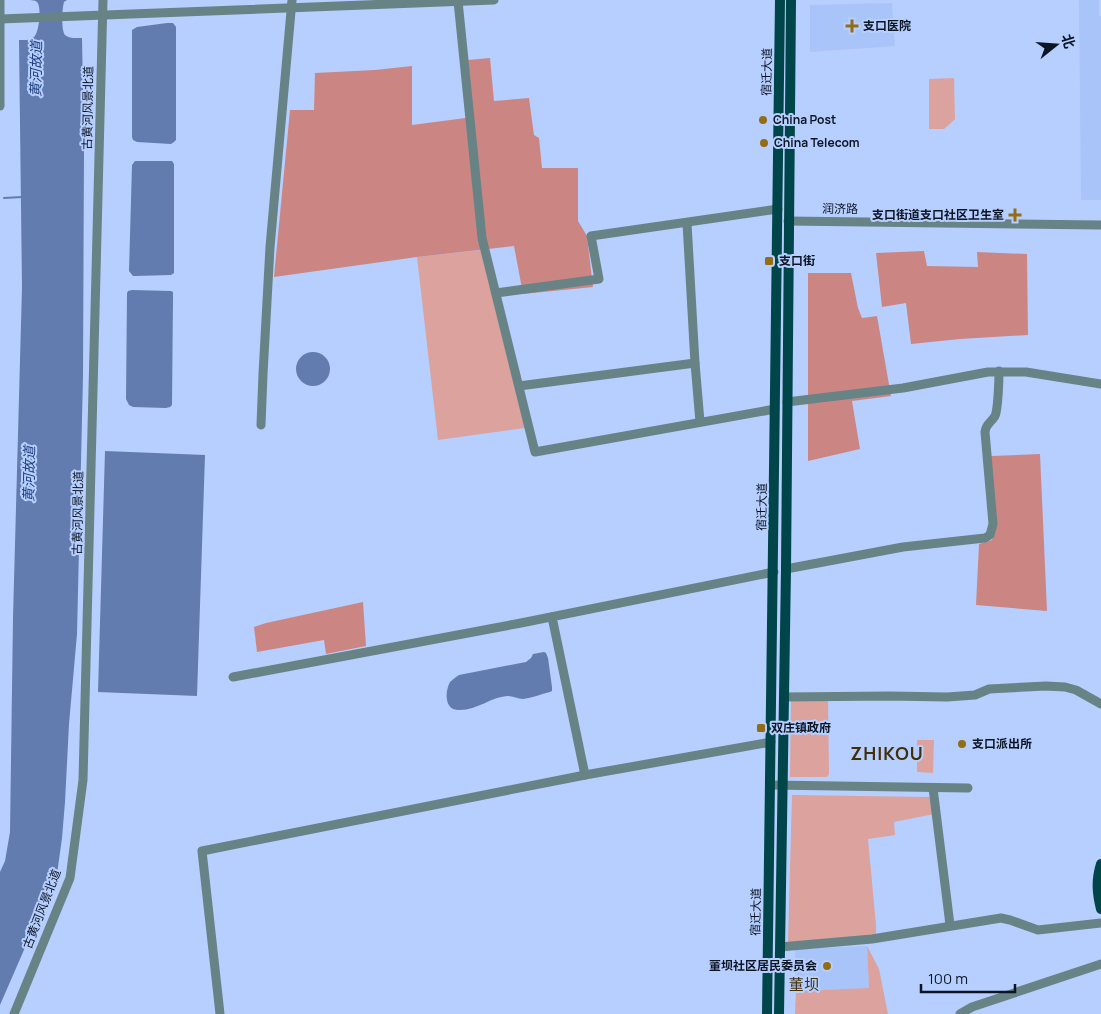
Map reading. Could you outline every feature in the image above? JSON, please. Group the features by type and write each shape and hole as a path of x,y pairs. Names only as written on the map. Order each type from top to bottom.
{"main road":[{"name":"宿迁大道","path":"767,1014 780,0"},
{"name":"宿迁大道","path":"779,1014 786,569 791,0"},
{"path":"1101,864 1097,889 1101,909"}],"street":[{"path":"0,0 0,106"},
{"name":"古黄河风景北道","path":"14,1014 70,878 84,780 103,0"},
{"path":"0,19 292,4 494,0"},
{"path":"458,1 482,238 535,452 775,409"},
{"path":"261,424 270,246 292,4"},
{"path":"496,293 599,279 591,236 778,209"},
{"name":"润济路","path":"788,221 1101,225"},
{"path":"687,223 700,422"},
{"path":"519,386 695,363"},
{"path":"787,402 903,388 999,371 1026,372 1101,384"},
{"path":"786,569 903,547 984,538 990,535 993,524 985,427 996,414 999,371"},
{"path":"233,677 552,617 774,572"},
{"path":"552,617 585,775"},
{"path":"784,697 947,697 975,695 990,689 1046,686 1065,687 1076,690 1101,704"},
{"path":"220,1014 202,851 585,775 771,742"},
{"path":"771,785 968,788"},
{"path":"933,788 950,925"},
{"path":"780,947 872,939 1001,918 1038,930 1101,923"},
{"path":"960,1014 972,1007 1101,964"}],"shaded area":[{"path":"1079,0 1099,0 1099,16 1101,16 1101,200 1081,200"},
{"name":"支口医院","path":"892,3 895,46 810,52 810,5"},
{"path":"490,58 494,101 529,98 534,135 539,138 542,168 578,168 578,221 587,236 593,287 523,294 514,246 417,257 274,277 290,110 314,110 315,73 412,66 412,125 473,117 468,60"},
{"path":"954,78 955,119 944,129 929,129 929,79"},
{"path":"481,250 525,428 438,440 417,257"},
{"path":"924,251 927,266 978,267 977,252 1027,254 1028,335 911,344 906,303 882,307 876,253"},
{"path":"808,273 851,273 858,308 862,318 877,316 891,396 852,401 860,449 808,461"},
{"path":"1040,454 1047,611 976,605 979,544 992,540 996,530 991,456"},
{"path":"363,602 366,646 326,654 324,640 257,652 254,627"},
{"path":"828,699 829,774 827,777 790,777 791,700"},
{"path":"917,740 934,740 933,773 917,772"},
{"path":"792,795 931,797 934,814 894,822 895,835 868,839 876,936 788,944"},
{"path":"867,946 869,988 796,991 795,949"},
{"path":"867,946 879,969 888,1014 795,1014 796,991 869,988"}],"water":[{"name":"黄河故道","path":"33,0 67,0 64,2 62,24 65,35 73,38 82,38 84,149 83,376 77,634 62,838 57,874 0,1005 0,872 5,861 10,832 13,618 22,287 19,40 29,40 36,35 40,14 37,2"},
{"path":"173,23 176,27 176,140 171,144 137,142 132,137 132,30 137,27"},
{"path":"135,161 172,161 174,164 174,273 171,275 133,276 129,271 132,165"},
{"path":"132,290 173,292 172,405 170,407 133,407 129,405 126,399 127,293"},
{"path":"313,352 325,357 330,369 325,381 313,386 301,381 296,369 301,357"},
{"path":"105,451 205,455 197,696 98,692"},
{"path":"544,652 548,658 552,691 523,699 509,696 501,697 465,710 453,709 448,704 448,686 459,675 526,662 533,654"}],"waterway":[{"path":"4,198 22,197"}],"place":[{"name":"支口医院","path":"852,26"},
{"name":"China Post","path":"763,120"},
{"name":"China Telecom","path":"764,143"},
{"name":"支口街道支口社区卫生室","path":"1015,215"},
{"name":"支口街","path":"769,261"},
{"name":"双庄镇政府","path":"761,728"},
{"name":"支口派出所","path":"962,744"},
{"name":"董坝社区居民委员会","path":"827,966"}],"district":[{"name":"ZHIKOU","path":"887,754"},
{"name":"董坝","path":"804,985"}]}
